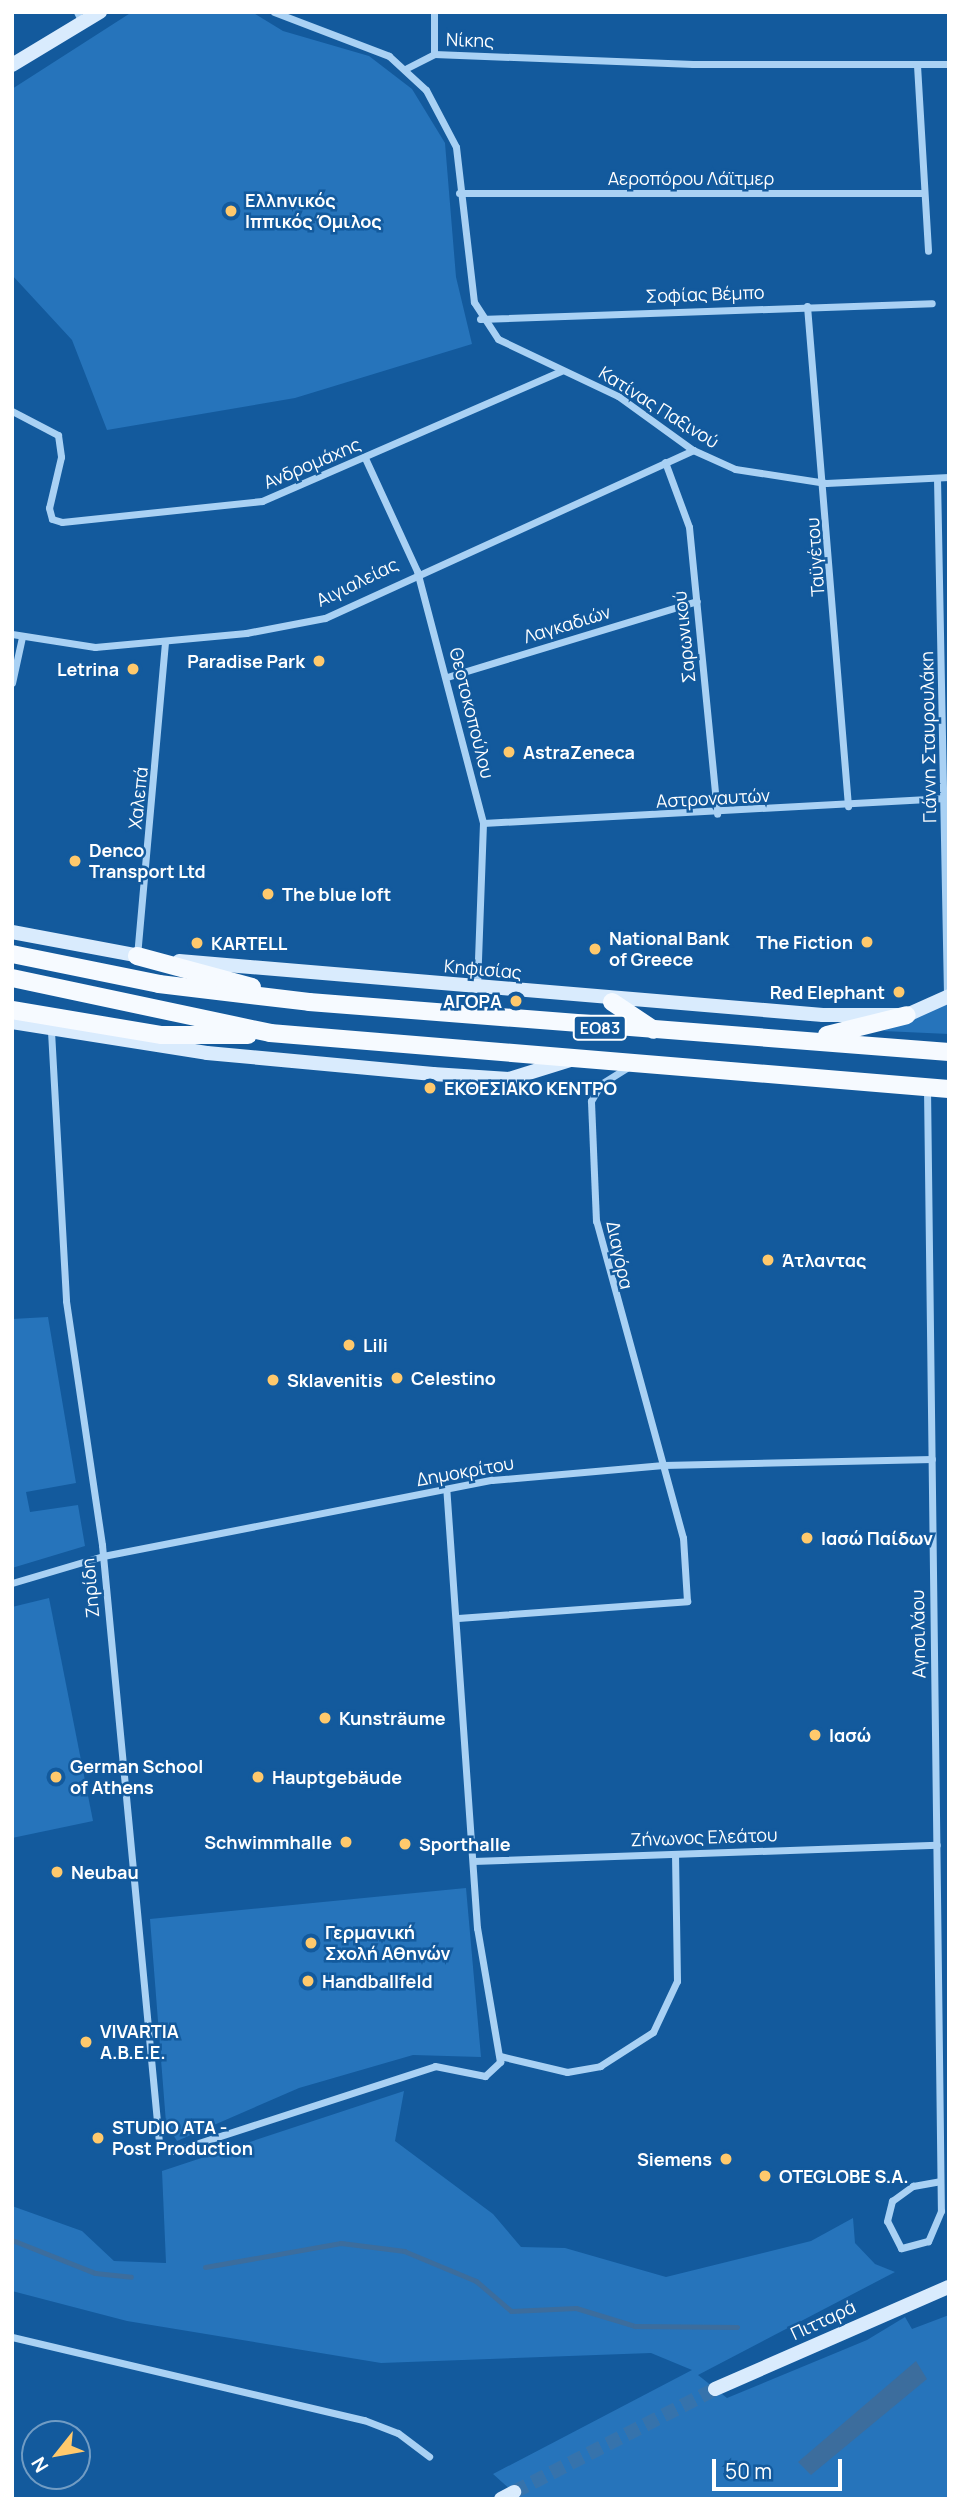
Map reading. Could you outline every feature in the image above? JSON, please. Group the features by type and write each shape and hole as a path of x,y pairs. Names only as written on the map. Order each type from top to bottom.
{"main road":[{"name":"ΕΟ83","path":"12,954 159,984 309,1002 657,1032 949,1052"},
{"path":"137,956 309,1002"},
{"name":"ΕΟ83","path":"12,978 270,1033 570,1060 949,1089"},
{"path":"612,1002 657,1032"},
{"path":"12,1010 208,1039 270,1033"},
{"path":"772,1040 853,1032 907,1015"}],"street":[{"path":"12,65 79,17 100,12"},
{"path":"274,12 377,50 407,68 444,117 456,147 458,193 480,318"},
{"path":"434,12 434,54"},
{"name":"Νίκης","path":"407,68 434,54 949,64"},
{"path":"917,65 928,251"},
{"name":"Αεροπόρου Λάϊτμερ","path":"458,193 923,194"},
{"name":"Σοφίας Βέμπο","path":"480,318 932,303"},
{"name":"Ταϋγέτου","path":"807,306 826,483 848,806"},
{"name":"Κατίνας Παξινού","path":"480,318 498,339 618,396 692,450 768,478 826,483 949,477"},
{"name":"Ανδρομάχης","path":"12,411 52,428 62,444 50,508 52,519 62,522 262,502 561,371"},
{"name":"Αιγιαλείας","path":"12,634 95,647 164,643 325,618 417,571 692,450"},
{"name":"Θεοτοκοπούλου","path":"365,458 417,571 447,677 483,823 477,989"},
{"name":"Σαρωνικού","path":"665,461 689,527 718,814"},
{"name":"Γιάννη Σταυρουλάκη","path":"937,478 946,798 948,996"},
{"name":"Λαγκαδιών","path":"447,677 697,601"},
{"path":"12,683 22,637"},
{"name":"Χαλεπά","path":"137,956 164,643"},
{"name":"Αστροναυτών","path":"483,823 718,814 946,798"},
{"name":"Κηφισίας","path":"12,932 137,956 612,1002 907,1015 948,996"},
{"path":"12,1022 51,1031 207,1053 496,1078 570,1060"},
{"name":"Ζηρίδη","path":"51,1031 66,1301 103,1556 159,2142 174,2151 435,2066 485,2076 499,2056"},
{"name":"Διαγόρα","path":"458,1618 687,1601 682,1538 596,1221 591,1101 601,1084 632,1065"},
{"name":"Αγησιλάου","path":"927,1087 940,2181 934,2234 920,2246 901,2248 887,2221 892,2202 913,2186 940,2181"},
{"name":"Δημοκρίτου","path":"12,1583 103,1556 446,1490 663,1465 932,1460"},
{"path":"446,1490 458,1618 477,1928 499,2056 578,2070 632,2051 653,2032 677,1980 675,1854"},
{"name":"Ζήνωνος Ελεάτου","path":"473,1861 937,1845"},
{"name":"Πιτταρά","path":"715,2389 949,2287"},
{"path":"12,2337 364,2420 398,2433 429,2456"}],"shaded area":[{"name":"Ελληνικός Ιππικός Όμιλος","path":"132,12 252,12 283,31 369,56 412,89 445,143 456,277 472,344 295,398 107,430 72,340 12,275 12,89"},
{"path":"949,1002 949,1034 883,1031"},
{"path":"48,1317 76,1483 26,1492 30,1512 78,1505 85,1546 12,1568 12,1319"},
{"path":"49,1598 93,1821 12,1838 12,1607"},
{"path":"466,1888 481,2057 413,2055 299,2088 177,2141 166,2123 150,1919"},
{"path":"404,2091 395,2141 493,2214 521,2247 565,2248 666,2277 811,2241 853,2218 855,2243 875,2264 895,2272 698,2375 727,2398 867,2340 905,2317 912,2329 949,2315 949,2499 521,2499 493,2474 692,2370 651,2353 381,2363 127,2321 12,2291 12,2206 82,2231 114,2261 166,2263 162,2171"},
{"path":"916,2361 927,2379 811,2475 798,2462"}],"waterway":[{"path":"12,2240 95,2273 131,2277"},
{"path":"205,2267 341,2243 404,2251 476,2281 511,2311 576,2308 635,2326 737,2327"}],"tunnel":[{"path":"514,2492 715,2389"}],"place":[{"name":"Ελληνικός Ιππικός Όμιλος","path":"231,211"},
{"name":"Paradise Park","path":"319,661"},
{"name":"Letrina","path":"133,669"},
{"name":"AstraZeneca","path":"509,752"},
{"name":"Denco Transport Ltd","path":"75,861"},
{"name":"The blue loft","path":"268,894"},
{"name":"The Fiction","path":"867,942"},
{"name":"KARTELL","path":"197,943"},
{"name":"National Bank of Greece","path":"595,949"},
{"name":"Red Elephant","path":"899,992"},
{"name":"ΑΓΟΡΑ","path":"516,1001"},
{"name":"ΕΚΘΕΣΙΑΚΟ ΚΕΝΤΡΟ","path":"430,1088"},
{"name":"Άτλαντας","path":"768,1260"},
{"name":"Lili","path":"349,1345"},
{"name":"Celestino","path":"397,1378"},
{"name":"Sklavenitis","path":"273,1380"},
{"name":"Ιασώ Παίδων","path":"807,1538"},
{"name":"Kunsträume","path":"325,1718"},
{"name":"Ιασώ","path":"815,1735"},
{"name":"German School of Athens","path":"56,1777"},
{"name":"Hauptgebäude","path":"258,1777"},
{"name":"Schwimmhalle","path":"346,1842"},
{"name":"Sporthalle","path":"405,1844"},
{"name":"Neubau","path":"57,1872"},
{"name":"Γερμανική Σχολή Αθηνών","path":"311,1943"},
{"name":"Handballfeld","path":"308,1981"},
{"name":"VIVARTIA A.B.E.E.","path":"86,2042"},
{"name":"STUDIO ATA - Post Production","path":"98,2138"},
{"name":"Siemens","path":"726,2159"},
{"name":"OTEGLOBE S.A.","path":"765,2176"}]}
